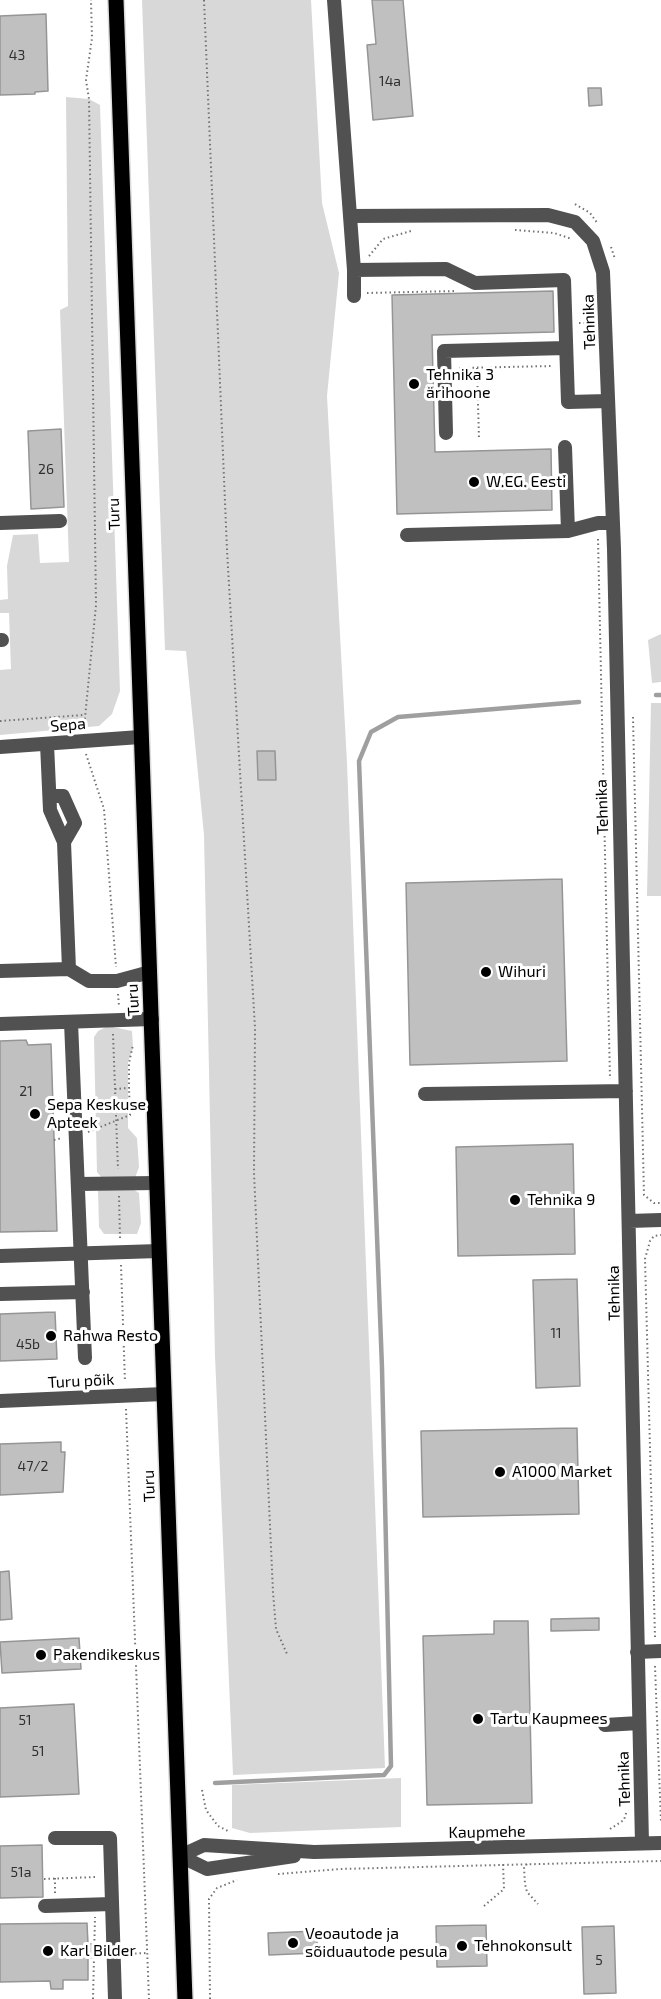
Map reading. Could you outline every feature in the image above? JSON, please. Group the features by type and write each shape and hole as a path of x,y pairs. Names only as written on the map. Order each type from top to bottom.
{"main road":[{"name":"Turu","path":"116,0 185,1999"}],"street":[{"path":"334,0 354,270 354,297"},
{"name":"Tehnika","path":"350,216 548,215 575,222 593,241 603,272 613,523 642,1843"},
{"path":"354,270 446,269 475,283 564,280 568,402 608,401"},
{"path":"446,433 444,351 566,348"},
{"path":"565,447 568,531"},
{"path":"0,523 60,521"},
{"path":"407,535 568,531 598,523 613,523"},
{"name":"Sepa","path":"0,747 140,738"},
{"path":"47,744 50,810 64,842 69,969"},
{"path":"0,971 69,969 89,981 117,981 150,972"},
{"path":"0,1024 152,1018"},
{"path":"71,1022 85,1358"},
{"path":"425,1094 626,1091"},
{"path":"78,1184 156,1183"},
{"path":"629,1221 661,1220"},
{"path":"0,1256 159,1251"},
{"path":"0,1294 83,1292"},
{"name":"Turu põik","path":"0,1401 164,1394"},
{"path":"637,1652 658,1651"},
{"path":"605,1725 639,1723"},
{"path":"55,1839 110,1838 115,1999"},
{"name":"Kaupmehe","path":"180,1856 204,1845 314,1852 661,1843"},
{"name":"Kaupmehe","path":"180,1856 207,1869 314,1852"},
{"path":"45,1906 112,1904"}],"path":[{"path":"91,0 92,38 86,80 89,99 96,605 84,715 84,740 91,772 104,809 119,1010 113,1020 115,1089 149,1999"},
{"path":"204,0 227,550 255,1028 254,1173 273,1592 276,1629 287,1654"},
{"path":"445,369 558,366"},
{"path":"477,368 479,439"},
{"path":"0,721 84,715"},
{"path":"604,812 610,1091"},
{"path":"636,812 644,1195 654,1203 661,1203"},
{"path":"54,1140 98,1130 130,1115 129,1063 134,1045"},
{"path":"115,1089 129,1088"},
{"path":"661,1235 654,1236 650,1241 645,1258 658,1651 661,1822"},
{"path":"202,1790 206,1810 218,1826 236,1835"},
{"path":"609,1830 624,1820 627,1809"},
{"path":"276,1874 340,1869 661,1861"},
{"path":"484,1906 504,1889 503,1864"},
{"path":"527,1864 524,1867 527,1892 538,1904"},
{"path":"44,1879 111,1877"},
{"path":"210,1999 209,1899 217,1888 244,1877"},
{"path":"93,1999 95,1904"},
{"path":"113,1955 147,1953"}],"shaded area":[{"path":"142,0 311,0 322,203 339,273 327,396 347,763 385,1768 233,1775 215,1356 204,835 186,651 165,650"},
{"path":"66,97 89,99 100,105 120,691 112,714 99,726 0,735 0,670 11,669 9,613 0,613 0,600 8,599 7,566 13,535 38,534 40,563 69,562 60,310 68,306"},
{"path":"661,634 661,682 652,683 648,640"},
{"path":"651,703 661,703 661,896 647,896"},
{"path":"108,1026 132,1031 133,1048 128,1062 128,1128 137,1138 139,1167 135,1178 102,1178 97,1172 94,1037 98,1031"},
{"path":"98,1189 133,1189 139,1193 141,1223 137,1234 104,1234 99,1227"},
{"path":"401,1778 401,1827 250,1833 232,1828 232,1785"}],"building":[{"path":"372,0 403,0 413,116 373,120 367,45 376,44"},
{"path":"46,14 48,91 35,92 35,94 0,95 0,16"},
{"path":"588,88 601,88 602,105 589,106"},
{"path":"553,291 554,332 432,335 435,452 551,449 552,510 397,514 392,295"},
{"path":"61,429 64,507 31,509 28,431"},
{"path":"257,751 275,751 276,780 258,780"},
{"name":"Wihuri","path":"562,879 567,1061 410,1065 406,883"},
{"path":"26,1040 28,1045 51,1044 57,1231 0,1232 0,1041"},
{"name":"Tehnika 9","path":"573,1144 575,1254 458,1256 456,1147"},
{"path":"577,1279 580,1386 536,1388 533,1280"},
{"path":"55,1312 57,1359 0,1361 0,1314"},
{"name":"A1000 Market","path":"577,1428 579,1514 423,1517 421,1431"},
{"path":"61,1442 61,1452 65,1452 63,1492 0,1495 0,1444"},
{"path":"9,1571 12,1619 0,1620 0,1572"},
{"path":"599,1618 599,1630 551,1631 551,1619"},
{"name":"Tartu Kaupmees","path":"494,1621 528,1621 532,1803 427,1805 423,1636 494,1634"},
{"name":"Pakendikeskus","path":"79,1638 81,1669 2,1673 0,1642"},
{"path":"74,1704 79,1794 0,1797 0,1708"},
{"path":"42,1845 43,1897 0,1898 0,1846"},
{"name":"Karl Bilder","path":"87,1923 88,1944 95,1944 95,1957 88,1958 88,1980 63,1980 63,1989 51,1989 50,1981 0,1982 0,1924"},
{"name":"Tehnokonsult","path":"486,1925 487,1966 437,1967 436,1926"},
{"path":"614,1926 616,1993 584,1994 582,1927"},
{"name":"Veoautode ja sõiduautode pesula","path":"317,1931 317,1953 269,1955 268,1933"}],"waterway":[{"path":"656,695 661,695"},
{"path":"215,1783 384,1775 391,1766 382,1368 359,761 371,732 398,717 579,702"}],"place":[{"name":"Tehnika 3 ärihoone","path":"414,384"},
{"name":"W.EG. Eesti","path":"474,482"},
{"name":"Wihuri","path":"486,972"},
{"name":"Sepa Keskuse Apteek","path":"35,1114"},
{"name":"Tehnika 9","path":"515,1200"},
{"name":"Rahwa Resto","path":"51,1336"},
{"name":"A1000 Market","path":"500,1472"},
{"name":"Pakendikeskus","path":"41,1655"},
{"name":"Tartu Kaupmees","path":"478,1719"},
{"name":"Veoautode ja sõiduautode pesula","path":"293,1943"},
{"name":"Tehnokonsult","path":"462,1946"},
{"name":"Karl Bilder","path":"48,1951"}]}
